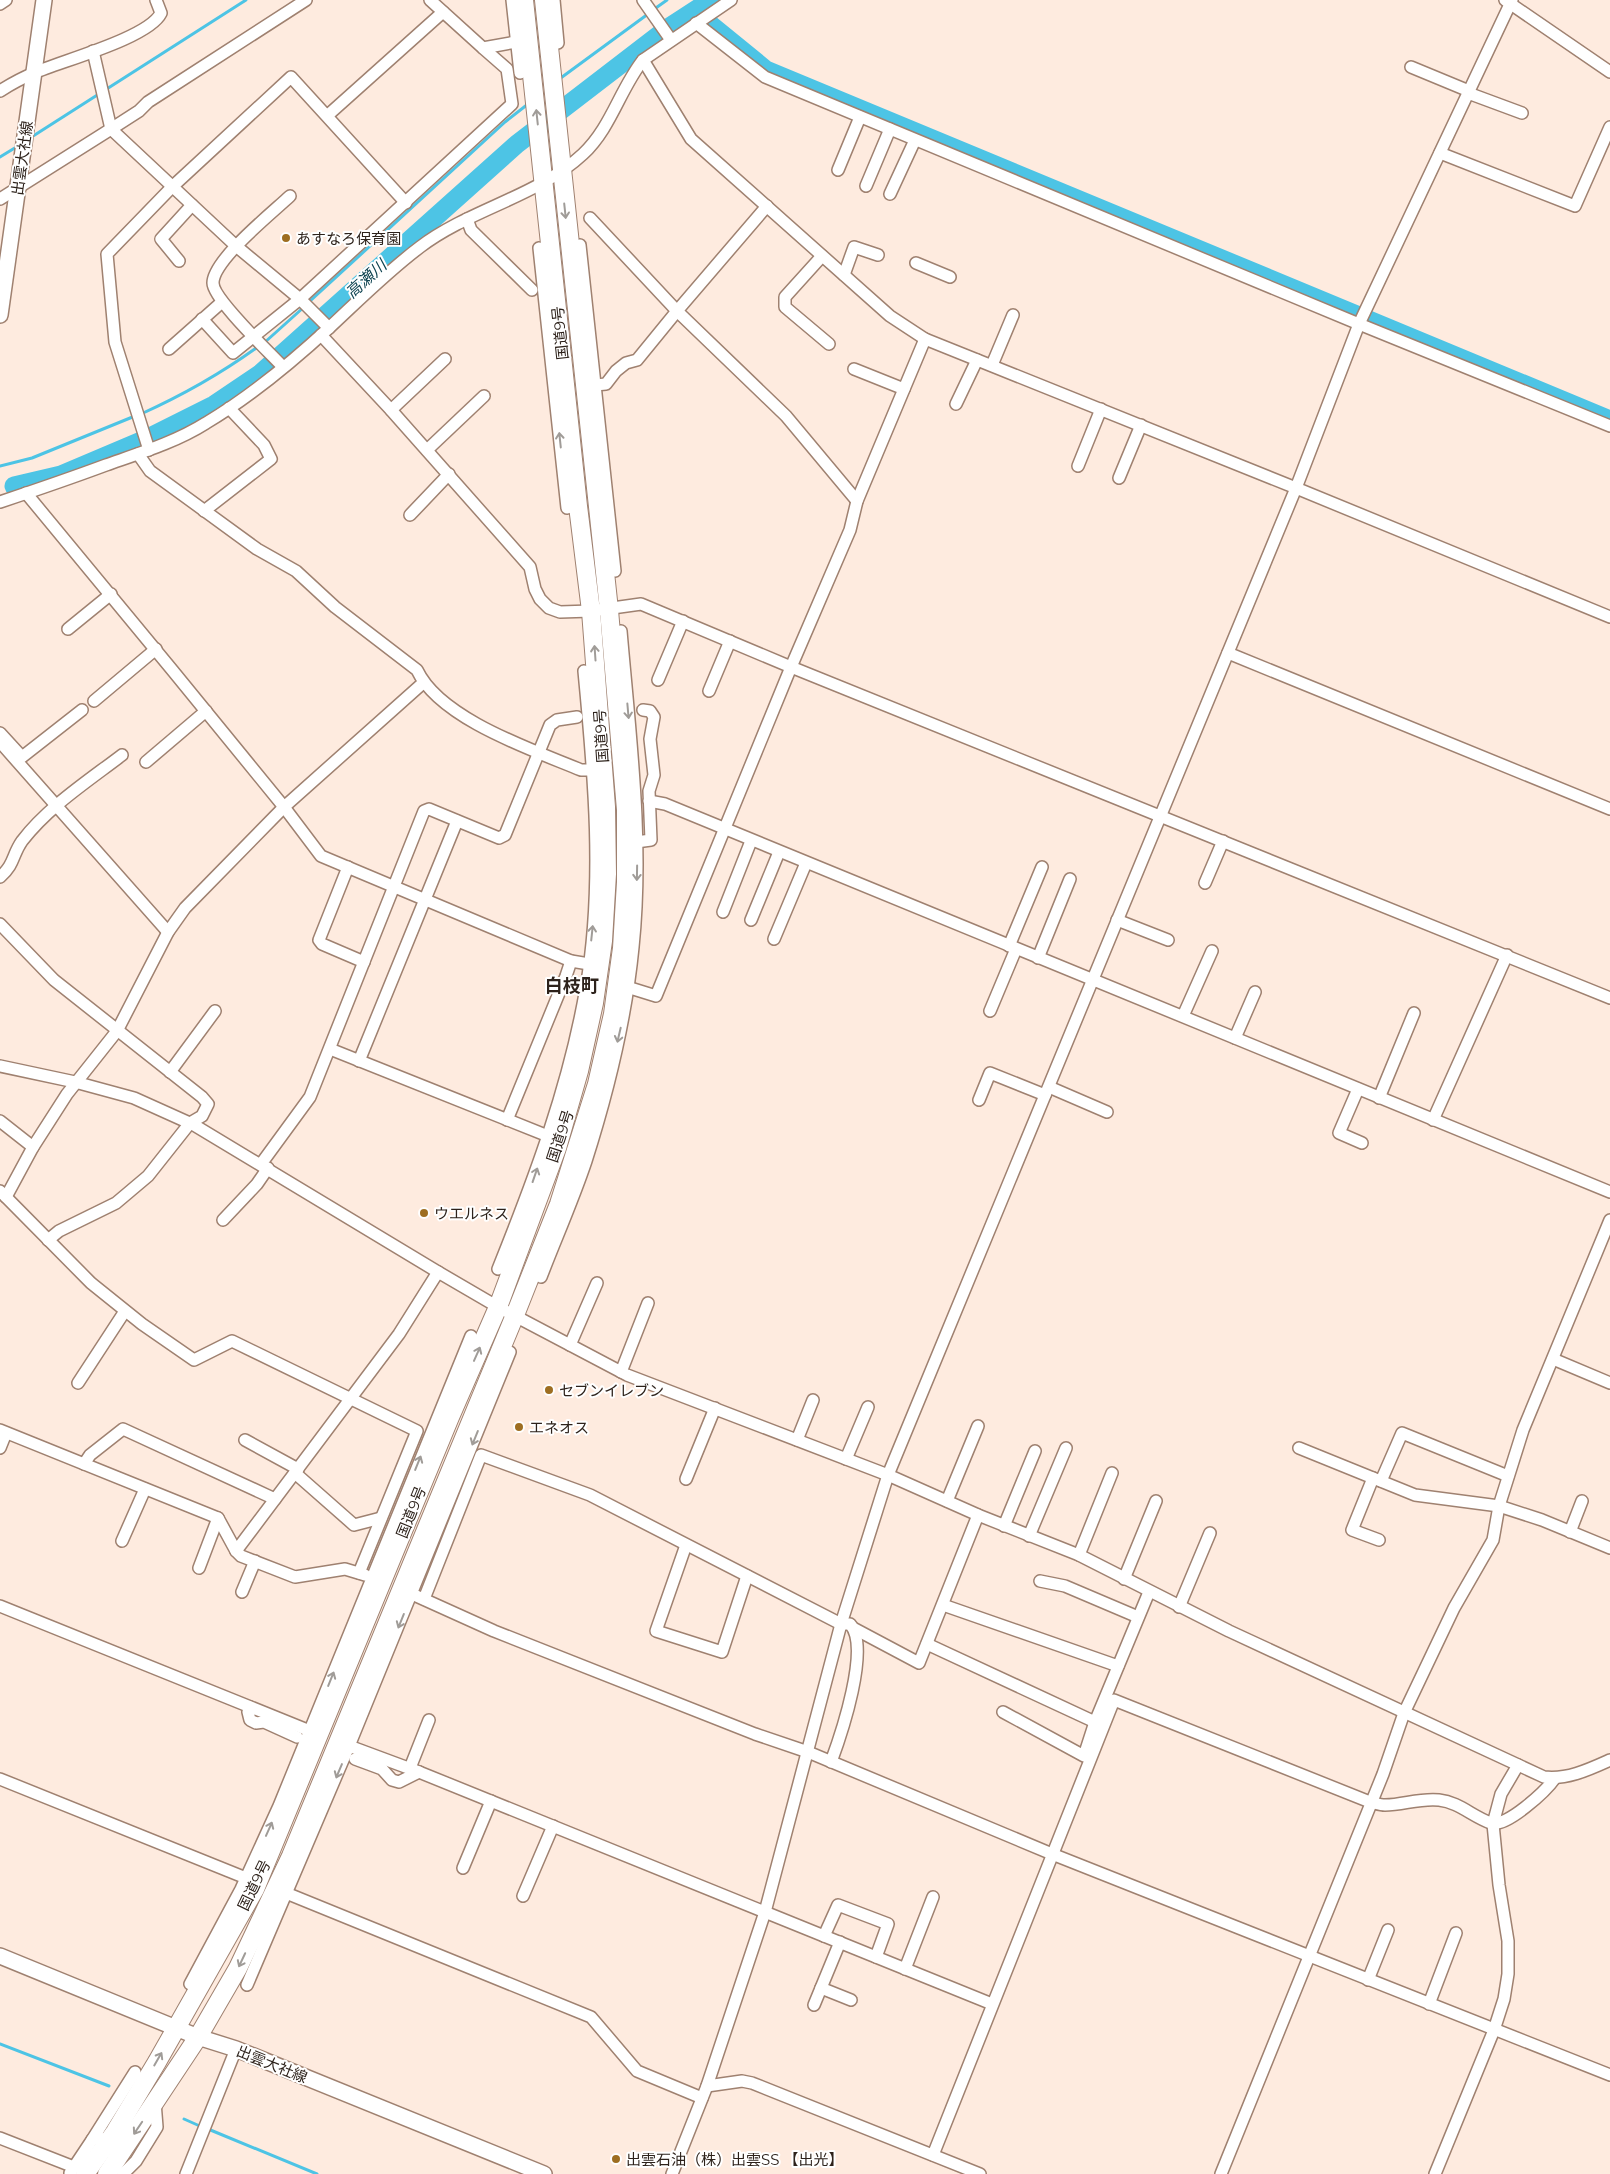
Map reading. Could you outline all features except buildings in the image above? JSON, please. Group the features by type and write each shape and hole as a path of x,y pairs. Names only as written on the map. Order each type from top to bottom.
{"highway":[{"name":"国道9号","path":"107,2174 198,2037 238,1968 351,1726 436,1507 492,1384 515,1315 566,1199 597,1084 613,1014 622,948 626,882 626,810 618,656 600,610 573,507 558,308 542,155 528,71 524,0"},
{"name":"国道9号","path":"76,2172 115,2132 177,2027 197,1977 254,1889 280,1815 348,1652 396,1549 498,1306 557,1148 585,1046 594,1003 603,941 606,807 600,721 600,610 594,478 551,74 553,41 544,0"}],"main road":[{"name":"出雲大社線","path":"0,316 44,0"},
{"name":"出雲大社線","path":"0,1957 198,2037 236,2049 544,2174"}],"street":[{"path":"0,4 6,0"},
{"path":"0,91 34,73 122,40 158,19 161,13 156,0"},
{"path":"0,199 19,180 112,129 139,111 148,102 306,0"},
{"path":"202,320 233,353 300,299 512,104 507,69 430,0"},
{"path":"512,0 517,45 528,71"},
{"path":"553,41 556,22 554,0"},
{"path":"643,0 671,40"},
{"path":"0,502 149,450 205,424 229,408 283,368 420,246 467,219 561,171 583,154 603,132 633,72 643,60 696,22 731,0"},
{"path":"672,2174 708,2086 766,1912 841,1624 888,1475 1296,488 1359,324 1509,1 1610,72"},
{"path":"328,115 443,12"},
{"path":"696,22 765,77 1359,324 1610,426"},
{"path":"483,48 517,45"},
{"path":"517,45 528,71"},
{"path":"93,51 112,129 236,246 300,299 325,332 391,410 530,567 535,589 540,599 549,608 560,612 600,610 641,604 1610,998"},
{"path":"643,60 691,139 890,316 925,339 1141,425 1610,617"},
{"path":"1411,67 1522,113"},
{"path":"149,450 115,342 108,254 172,187 291,77 328,115 406,203"},
{"path":"838,170 860,117"},
{"path":"1440,153 1575,206 1610,127"},
{"path":"866,186 890,130"},
{"path":"890,194 915,140"},
{"path":"283,368 222,302 213,285 215,271 236,246 290,196"},
{"path":"179,261 161,239 192,205"},
{"path":"595,385 606,384 616,371 626,363 637,360 767,206"},
{"path":"590,218 677,311 786,416 857,501"},
{"path":"467,219 471,230 532,290"},
{"path":"580,245 615,571"},
{"path":"844,275 854,247 878,255"},
{"path":"539,248 566,489 573,507"},
{"path":"822,256 785,297 785,307 829,344"},
{"path":"916,263 950,277"},
{"path":"575,301 588,320"},
{"path":"169,349 222,302"},
{"path":"548,329 558,308"},
{"path":"992,366 1013,314"},
{"path":"627,987 656,996 791,666 850,530 857,501 925,339"},
{"path":"391,410 445,359"},
{"path":"956,404 977,360"},
{"path":"854,369 904,389"},
{"path":"427,450 484,396"},
{"path":"204,511 271,459 264,445 229,408"},
{"path":"1078,466 1101,409"},
{"path":"1119,478 1141,425"},
{"path":"138,454 150,470 204,511 257,549 296,571 334,607 416,670 423,683 448,704 493,734 581,770 592,770"},
{"path":"594,478 603,460"},
{"path":"410,515 449,474"},
{"path":"26,494 156,649 284,807 321,856 571,961 589,964"},
{"path":"68,629 111,594"},
{"path":"658,680 683,621"},
{"path":"541,1277 566,1199 586,1162 606,1094 622,1021 633,947 636,842 635,786 618,656 621,631"},
{"path":"709,691 730,641"},
{"path":"94,701 156,649"},
{"path":"1228,652 1610,809"},
{"path":"498,1269 548,1136 573,1053 589,964 594,915 596,834 584,671"},
{"path":"359,1573 417,1431 232,1341 194,1360 125,1311 91,1283 3,1194 76,1082 117,1031 168,932 184,908 284,807 423,683"},
{"path":"0,733 22,758 82,710"},
{"path":"636,842 650,840 649,791 654,775 650,739 654,717 650,711 643,710"},
{"path":"146,762 206,711"},
{"path":"223,1220 257,1184 265,1166 310,1096 424,811 429,809 499,838 505,835 550,725 557,720 577,717"},
{"path":"590,738 600,721"},
{"path":"0,742 168,932"},
{"path":"0,877 10,868 21,842 56,806 122,755"},
{"path":"649,801 665,804 1610,1192"},
{"path":"360,1061 457,821"},
{"path":"596,834 606,850"},
{"path":"723,912 752,841"},
{"path":"1205,884 1223,841"},
{"path":"750,920 779,852"},
{"path":"774,939 806,863"},
{"path":"348,867 319,940 322,944 364,962"},
{"path":"990,1011 1042,867"},
{"path":"1038,958 1070,879"},
{"path":"1117,920 1168,940"},
{"path":"0,924 54,980 202,1097 208,1104 202,1116 190,1123 148,1176 116,1203 59,1231 48,1240"},
{"path":"1183,1016 1212,951"},
{"path":"1433,1120 1506,955"},
{"path":"507,1120 571,961"},
{"path":"1235,1038 1255,992"},
{"path":"170,1072 215,1011"},
{"path":"1379,1098 1414,1013"},
{"path":"578,1026 585,1046"},
{"path":"330,1049 548,1136"},
{"path":"0,1066 76,1082 134,1098 190,1123 265,1166 438,1272 621,1372 888,1475 1004,1526 1079,1555 1179,1607 1544,1777 1555,1778 1588,1770 1610,1760"},
{"path":"979,1100 990,1073 1107,1112"},
{"path":"1358,1089 1339,1133 1362,1144"},
{"path":"0,1121 33,1147"},
{"path":"1221,2174 1370,1802 1383,1774 1404,1713 1454,1608 1493,1540 1499,1506 1523,1430 1610,1220"},
{"path":"517,1221 522,1241"},
{"path":"236,1551 400,1334 438,1272"},
{"path":"570,1345 597,1283"},
{"path":"621,1372 648,1303"},
{"path":"78,1383 125,1311"},
{"path":"197,1977 246,1878 280,1815 310,1731 348,1652 371,1577 471,1336"},
{"path":"247,1985 349,1746 351,1726 412,1594 440,1526 492,1384 510,1352"},
{"path":"1552,1359 1608,1382 1610,1369"},
{"path":"797,1440 813,1400"},
{"path":"846,1459 868,1407"},
{"path":"686,1479 715,1408"},
{"path":"433,1428 450,1417"},
{"path":"947,1501 978,1426"},
{"path":"84,1464 90,1455 123,1429 275,1499"},
{"path":"0,1448 3,1431 218,1518 236,1551 241,1556 295,1577 345,1569 371,1577"},
{"path":"1379,1540 1352,1530 1402,1433 1508,1476"},
{"path":"245,1440 296,1471 354,1525 381,1518"},
{"path":"1029,1536 1066,1448"},
{"path":"1299,1448 1415,1495 1499,1506 1542,1520 1610,1548"},
{"path":"1004,1526 1035,1451"},
{"path":"424,1599 481,1455 590,1495 841,1624 850,1624 855,1629 919,1663 978,1515"},
{"path":"1079,1555 1112,1472"},
{"path":"122,1541 145,1489"},
{"path":"1124,1579 1156,1501"},
{"path":"1570,1532 1582,1501"},
{"path":"436,1507 440,1526"},
{"path":"199,1568 218,1518"},
{"path":"391,1529 396,1549"},
{"path":"1179,1607 1210,1533"},
{"path":"686,1545 656,1631 722,1652 747,1576"},
{"path":"242,1592 255,1561"},
{"path":"1040,1581 1065,1586 1138,1617"},
{"path":"1089,1754 1095,1722 1149,1592"},
{"path":"412,1594 494,1631 756,1734 808,1752 1052,1854 1610,2075"},
{"path":"943,1605 1118,1666"},
{"path":"0,1606 310,1731"},
{"path":"832,1762 854,1691 855,1629"},
{"path":"927,1644 1095,1722"},
{"path":"933,2155 1052,1854 1089,1754 1114,1700 1370,1802 1385,1805 1417,1800 1440,1800 1458,1805 1493,1824 1505,1822 1548,1788 1555,1778"},
{"path":"250,1707 248,1712 250,1720 256,1723 264,1722 297,1737"},
{"path":"1003,1712 1084,1756 1089,1754"},
{"path":"355,1759 382,1769 392,1780 399,1782 414,1770 429,1720"},
{"path":"349,1746 414,1770 992,2004"},
{"path":"1435,2174 1494,2030 1504,1999 1508,1974 1508,1941 1499,1885 1493,1824 1501,1794 1518,1765"},
{"path":"0,1779 246,1878"},
{"path":"463,1868 490,1801"},
{"path":"523,1896 553,1826"},
{"path":"286,1893 591,2017 637,2072 702,2098"},
{"path":"905,1969 933,1897"},
{"path":"824,1936 838,1905 888,1924 876,1957"},
{"path":"253,1935 273,1924"},
{"path":"1368,1980 1388,1930"},
{"path":"1429,2004 1456,1933"},
{"path":"814,2005 840,1942"},
{"path":"821,1988 851,2000"},
{"path":"186,2174 236,2049"},
{"path":"0,2138 76,2172 92,2140 134,2072"},
{"path":"708,2086 742,2082 752,2083 980,2174"},
{"path":"123,2174 136,2161 158,2127 155,2102"},
{"path":"92,2140 115,2132"}],"waterway":[{"path":"30,138 246,0"},
{"path":"653,10 667,0"},
{"name":"高瀬川","path":"14,486 61,475 146,439 214,405 260,374 517,144 668,28 711,0"},
{"path":"695,12 766,70 1610,420"},
{"path":"558,80 648,14"},
{"path":"309,302 505,122 528,104"},
{"path":"0,157 18,146"},
{"path":"264,343 304,307"},
{"path":"141,414 202,383 259,346"},
{"path":"0,466 32,458 135,416"},
{"path":"0,2044 109,2086"},
{"path":"184,2119 202,2127"},
{"path":"208,2129 317,2174"}],"place":[{"name":"あすなろ保育園","path":"286,238"},
{"name":"ウエルネス","path":"424,1213"},
{"name":"セブンイレブン","path":"549,1390"},
{"name":"エネオス","path":"519,1427"},
{"name":"出雲石油（株）出雲SS 【出光】","path":"616,2159"}],"district":[{"name":"白枝町","path":"572,986"}]}
